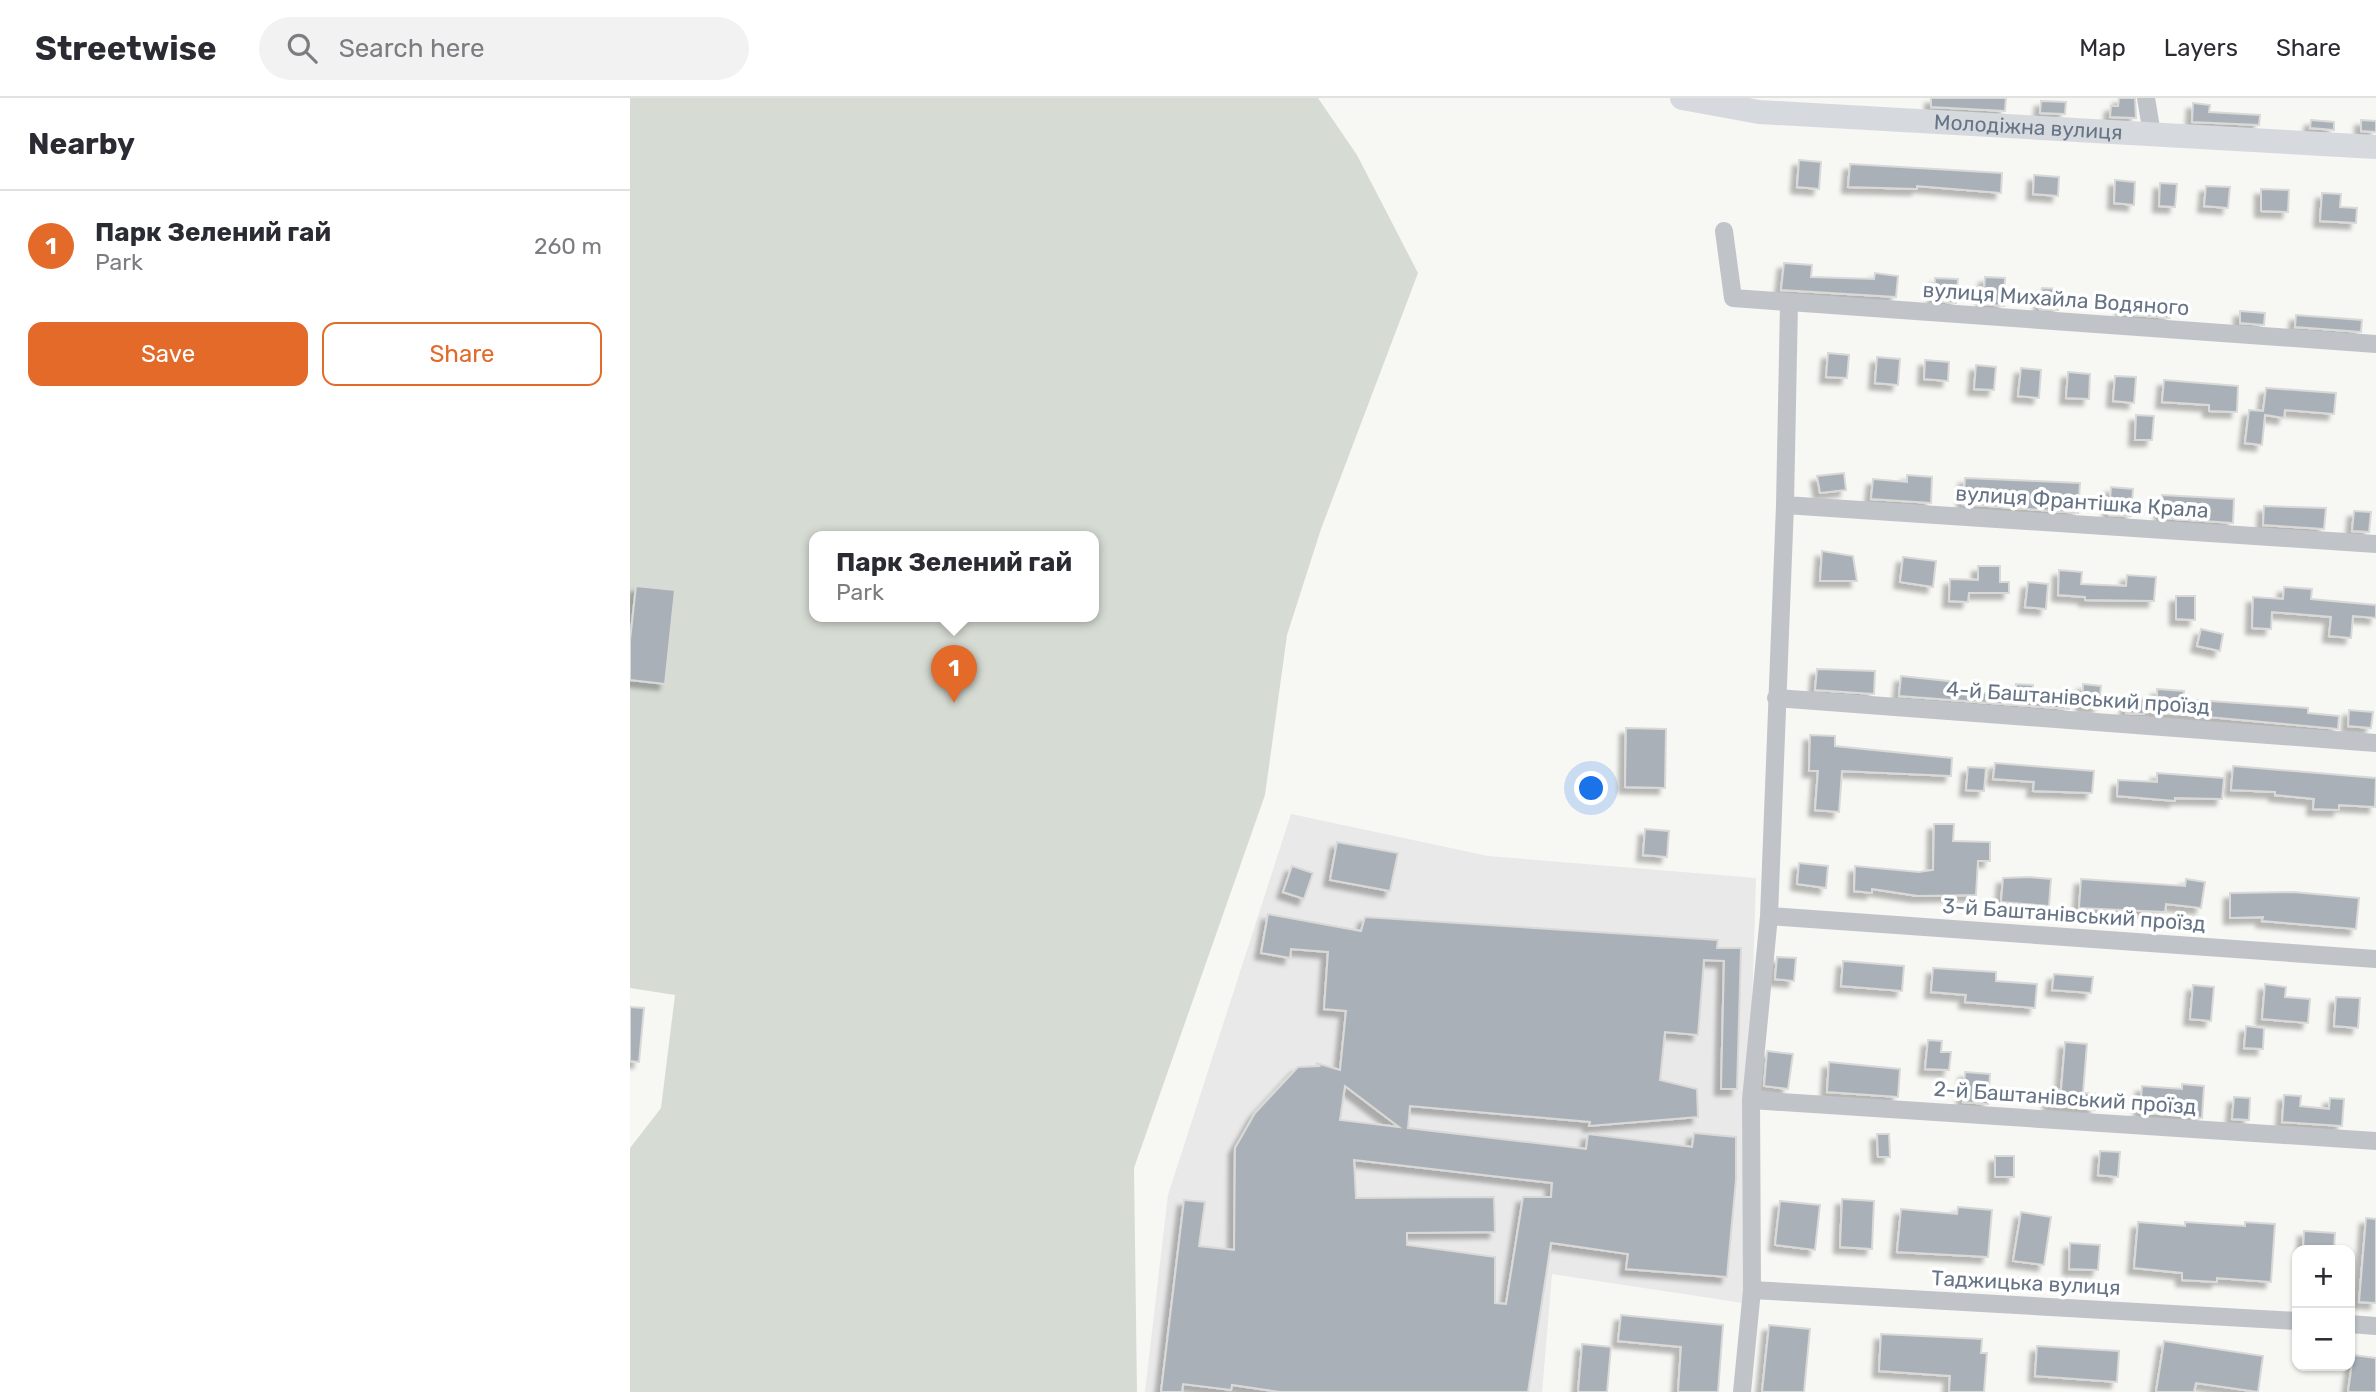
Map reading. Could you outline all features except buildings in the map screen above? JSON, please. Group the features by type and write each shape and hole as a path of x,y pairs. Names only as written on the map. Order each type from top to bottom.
{"street":[{"name":"Молодіжна вулиця","path":"1682,98 1759,112 2376,147"},
{"path":"2146,98 2152,134"},
{"name":"вулиця Михайла Водяного","path":"1724,231 1733,298 2376,344"},
{"path":"1741,1392 1752,1290 1751,1100 1769,916 1785,505 1789,303"},
{"name":"вулиця Франтішка Крала","path":"1785,505 2376,544"},
{"name":"4-й Баштанівський проїзд","path":"1776,698 2376,743"},
{"name":"3-й Баштанівський проїзд","path":"1769,916 2376,959"},
{"name":"2-й Баштанівський проїзд","path":"1751,1100 2376,1141"},
{"name":"Таджицька вулиця","path":"1752,1290 2292,1321"},
{"path":"2355,1324 2376,1325"}],"shaded area":[{"path":"630,98 1318,98 1357,155 1418,273 1321,529 1287,635 1265,795 1134,1168 1137,1392 630,1392 630,1148 661,1108 675,995 630,988"},
{"path":"1291,814 1488,856 1756,878 1743,1303 1552,1274 1542,1392 1145,1392 1168,1195"}],"place":[{"name":"Парк Зелений гай","path":"954,703"}]}
